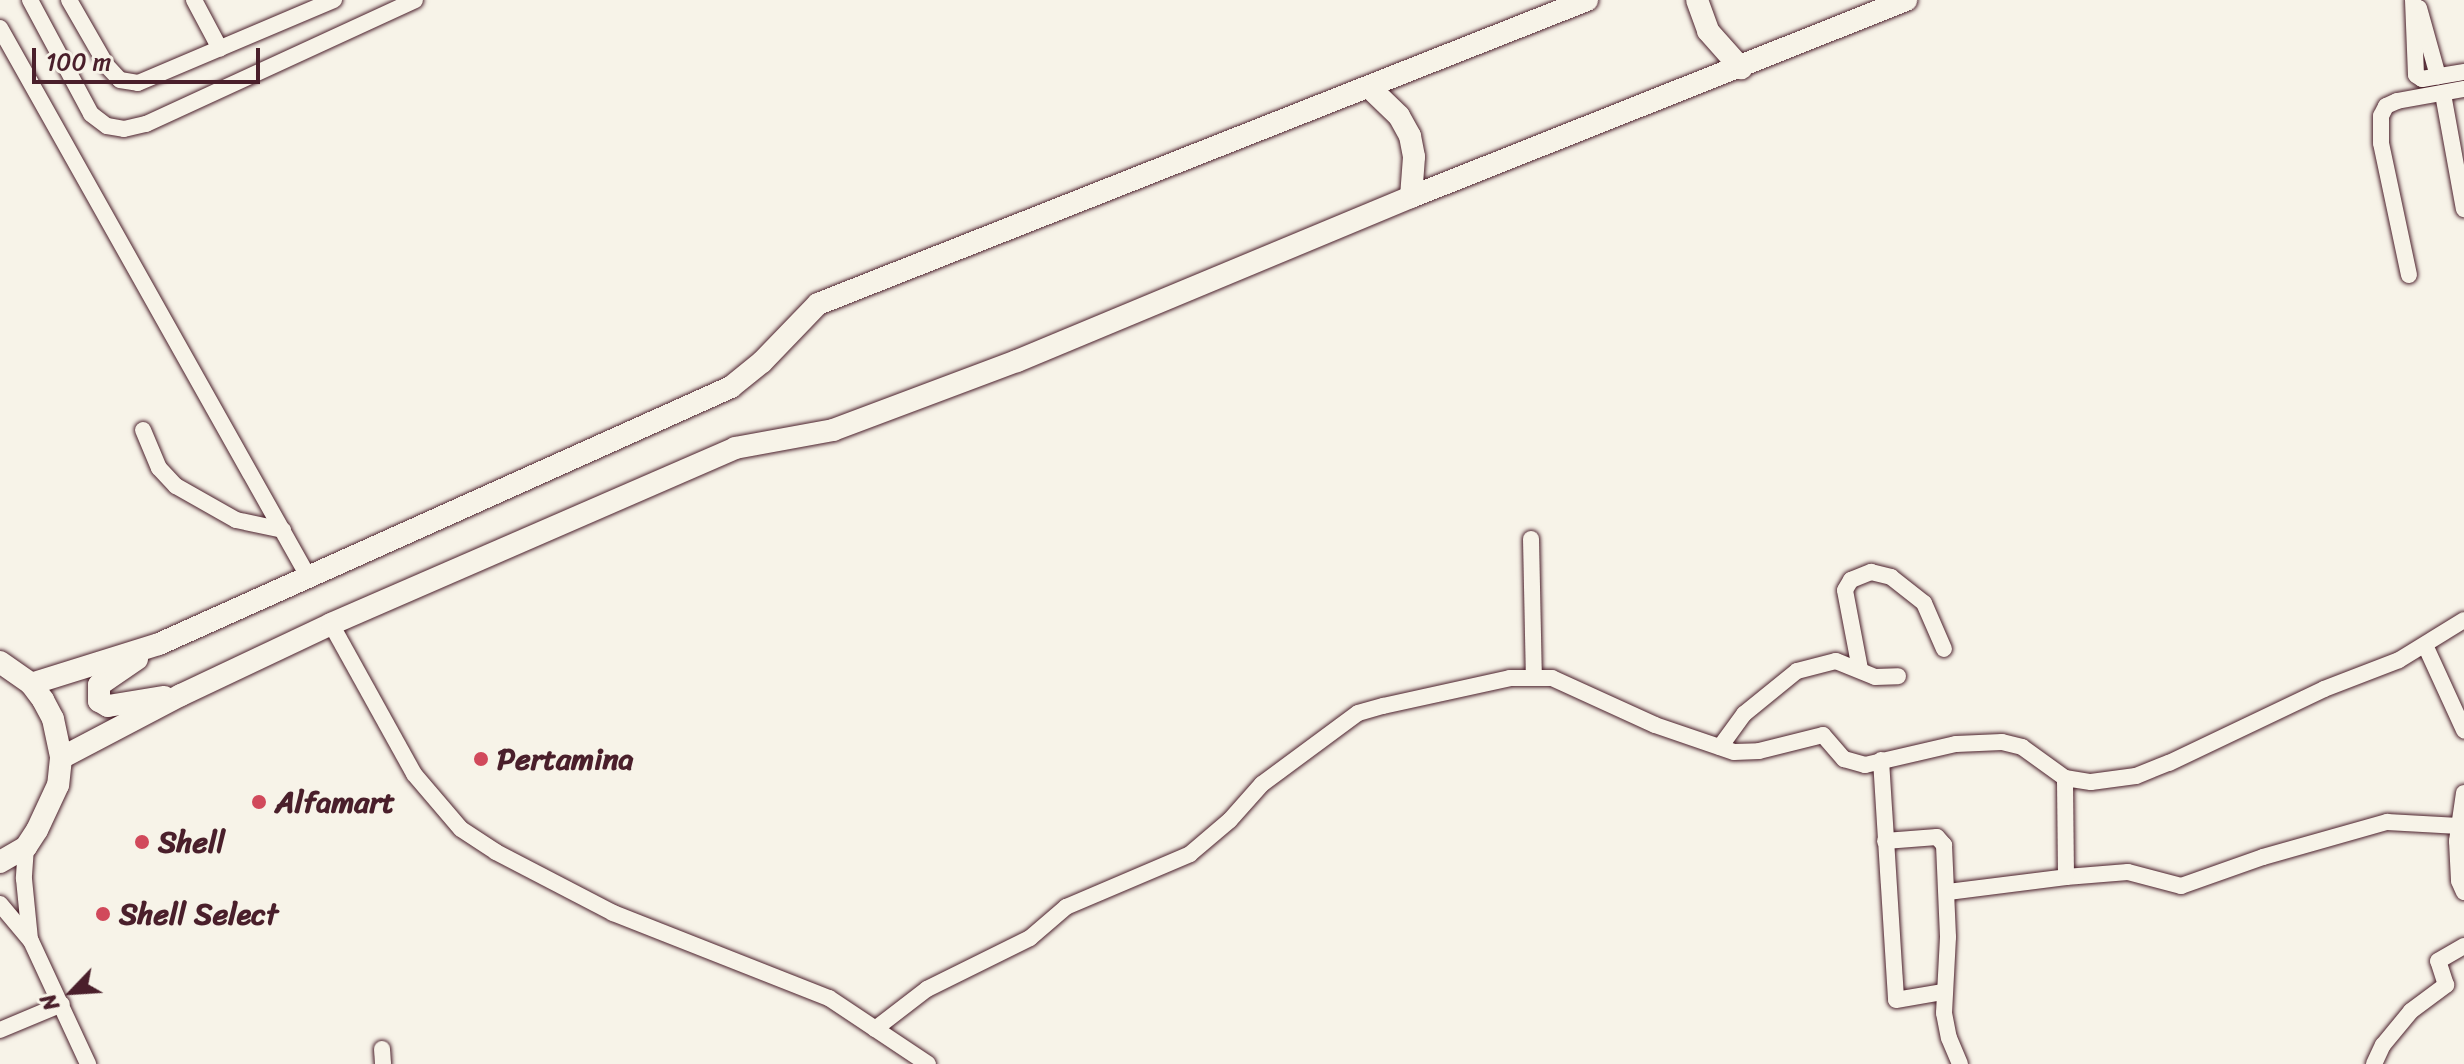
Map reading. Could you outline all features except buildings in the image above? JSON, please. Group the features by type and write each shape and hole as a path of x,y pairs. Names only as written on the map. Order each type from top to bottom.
{"street":[{"path":"30,0 91,114 107,126 124,129 146,124 415,0"},
{"path":"69,0 107,66 120,80 138,83 330,1"},
{"path":"194,0 220,49"},
{"path":"31,684 159,644 731,387 762,362 818,304 1587,0"},
{"path":"1697,0 1708,31 1741,68"},
{"path":"61,758 181,695 331,624 735,448 847,425 1017,361 1411,197 1906,0"},
{"path":"2415,0 2416,75 2422,79 2464,72"},
{"path":"0,28 309,578"},
{"path":"1370,88 1399,116 1410,136 1414,157 1411,197"},
{"path":"2409,275 2381,143 2381,116 2386,106 2397,101 2464,89"},
{"path":"2443,94 2464,209"},
{"path":"143,430 159,468 176,486 236,520 283,530"},
{"path":"1531,539 1534,677"},
{"path":"1860,669 1845,590 1851,580 1871,572 1891,577 1924,603 1944,649"},
{"path":"875,1029 927,989 1030,938 1066,907 1190,854 1221,829 1262,784 1358,713 1510,678 1552,678 1576,686 1655,725 1720,747 1747,752 1823,735 1854,764 1956,744 2002,742 2022,747 2065,778 2091,782 2136,776 2235,734 2324,689 2399,660 2425,645 2441,631 2464,620"},
{"path":"331,624 414,774 461,829 581,898 829,998 928,1064"},
{"path":"159,644 99,685 97,696 108,706 181,695"},
{"path":"2425,645 2464,730"},
{"path":"1720,747 1744,714 1775,685 1797,671 1823,661 1860,669 1875,677 1898,676"},
{"path":"0,662 31,684 53,719 61,758 58,785 49,810 26,847 0,862"},
{"path":"1881,760 1896,1000 1943,992"},
{"path":"2065,778 2066,877"},
{"path":"2464,793 2459,826 2459,881 2464,892"},
{"path":"1948,892 2128,872 2181,886 2263,857 2387,822 2459,826"},
{"path":"1885,841 1941,839 1948,892 1943,992 1949,1038 1960,1064"},
{"path":"26,847 24,879 31,941"},
{"path":"0,904 31,941 88,1064"},
{"path":"2374,1064 2383,1045 2411,1011 2446,985 2438,961 2464,946"},
{"path":"0,1030 62,1004"}],"place":[{"name":"Pertamina","path":"481,759"},
{"name":"Alfamart","path":"259,802"},
{"name":"Shell","path":"142,842"},
{"name":"Shell Select","path":"103,914"}]}
